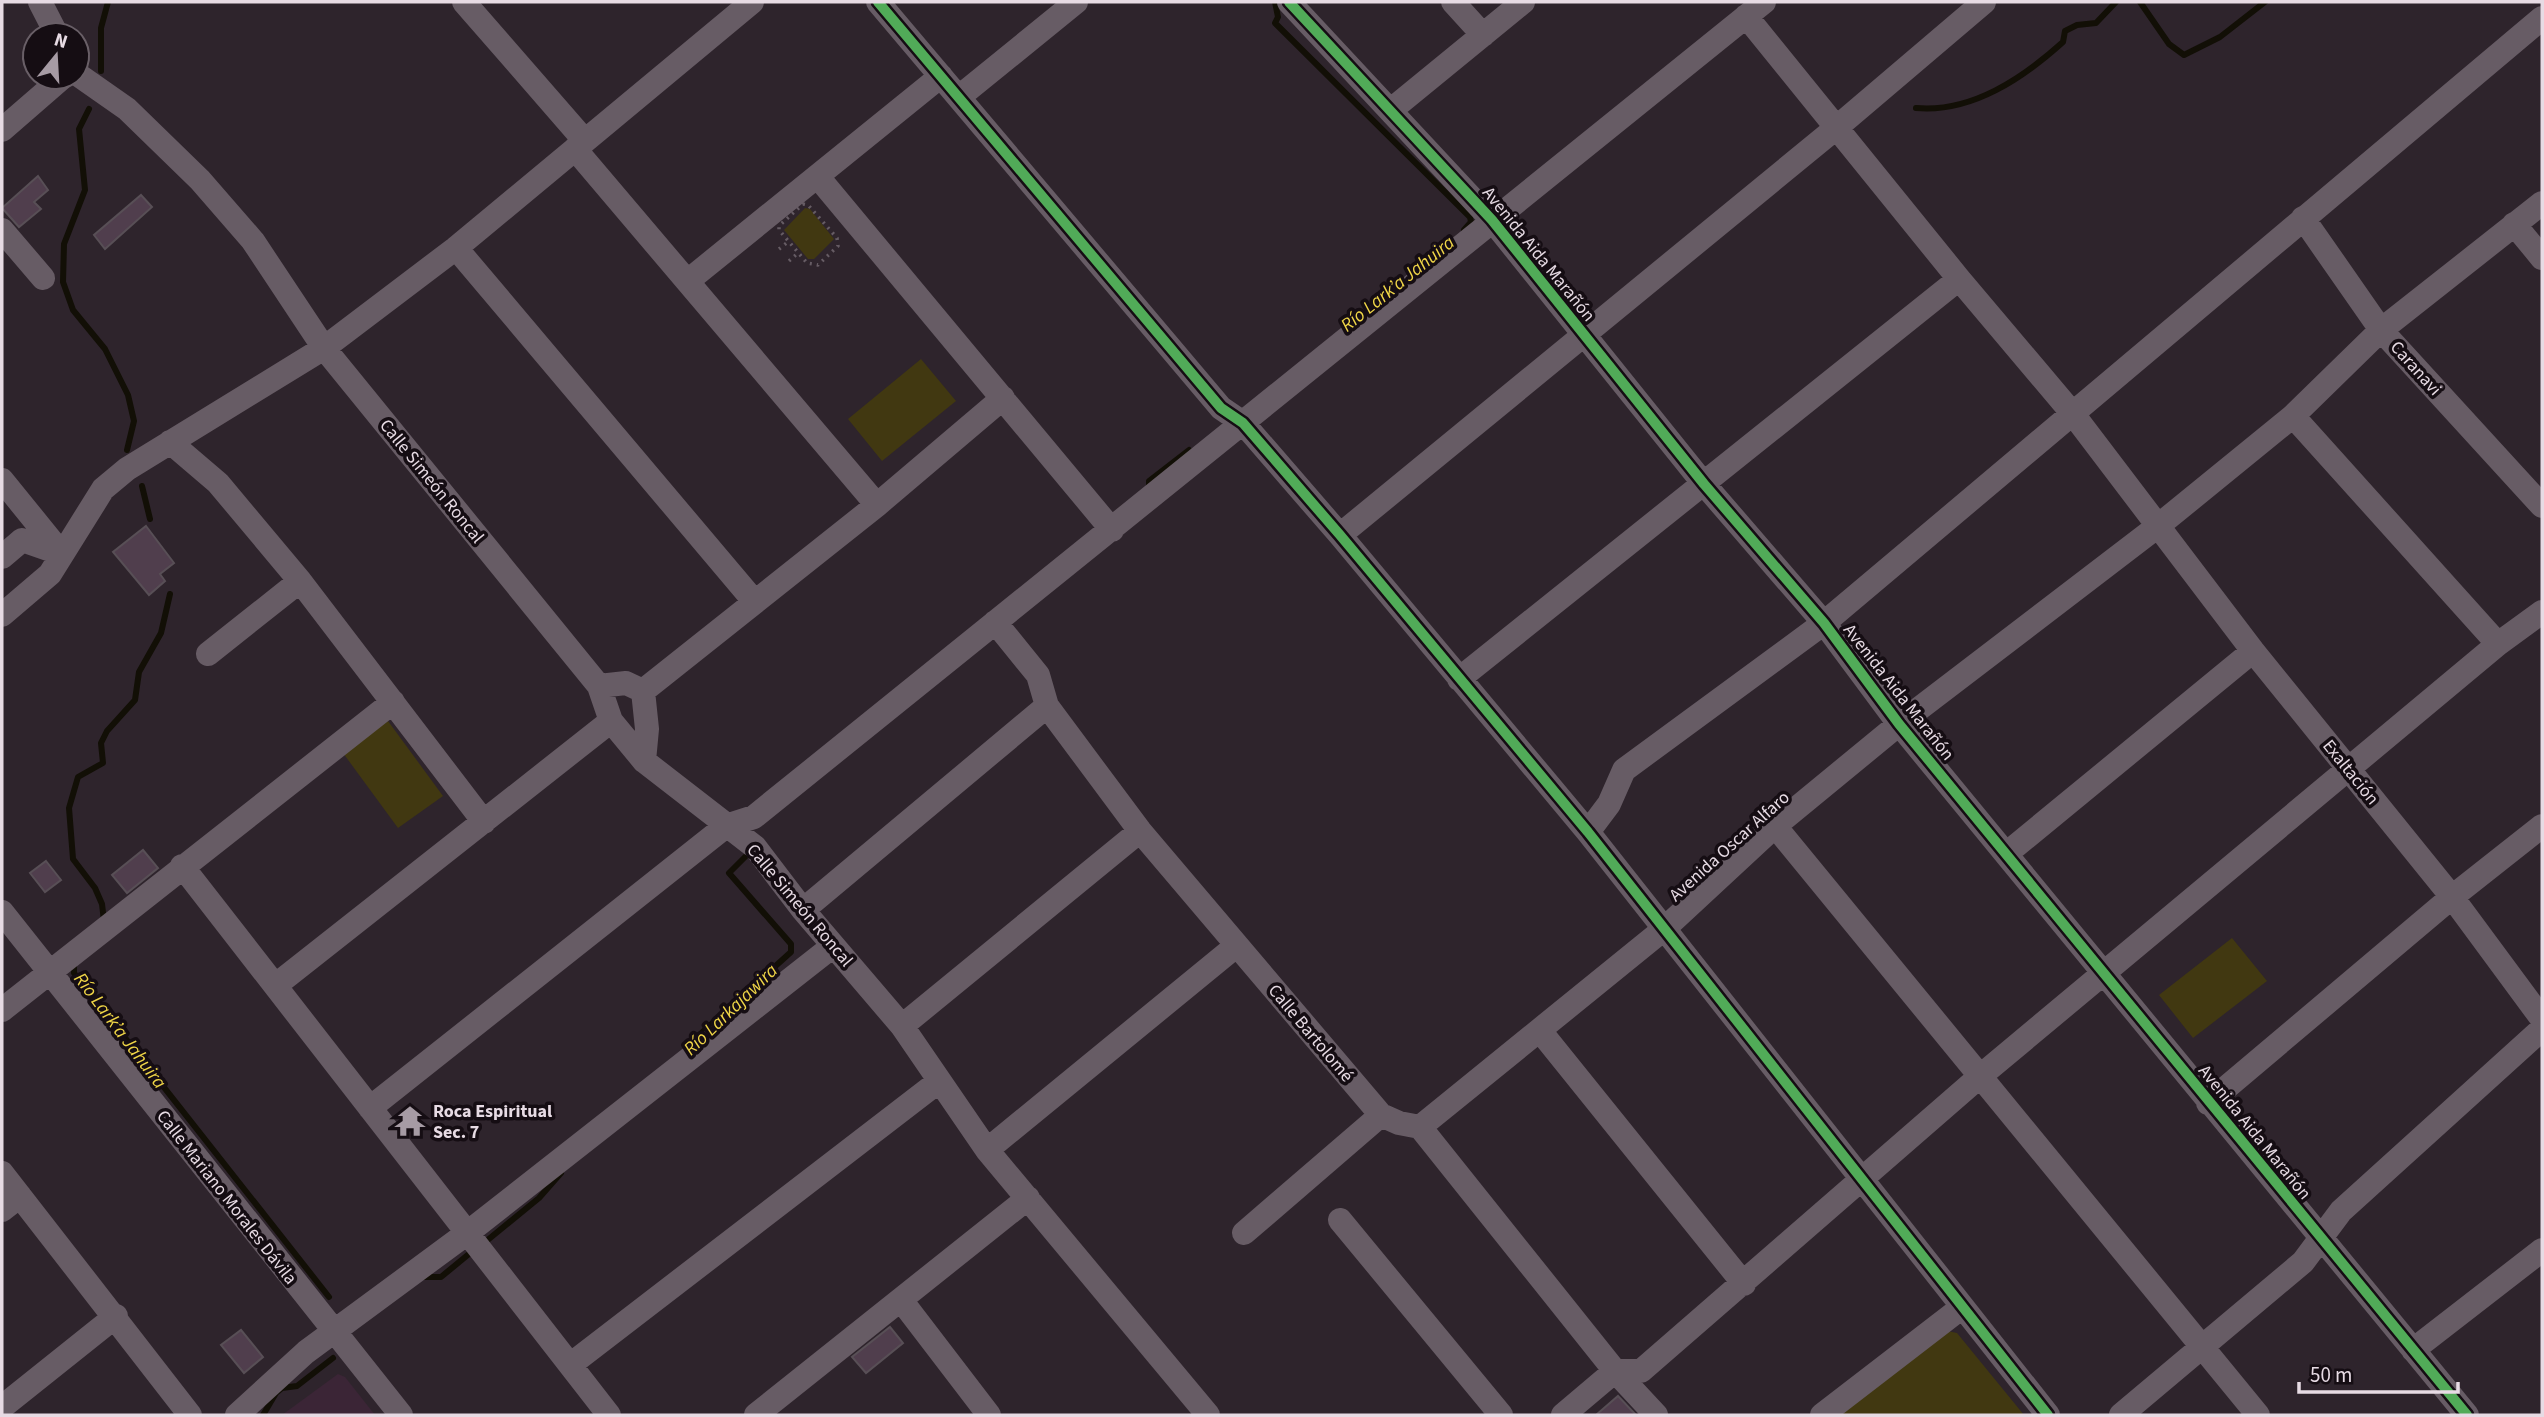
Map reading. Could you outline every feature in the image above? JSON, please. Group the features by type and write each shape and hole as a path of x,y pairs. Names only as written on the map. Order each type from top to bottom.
{"street":[{"path":"40,2 50,21"},
{"path":"464,2 689,280 877,505"},
{"path":"2,615 50,574 103,489 127,469 324,348 456,248 752,2"},
{"path":"878,2 1221,408 1243,423 1340,535 1588,832 2048,1415"},
{"path":"959,97 1076,2"},
{"name":"Avenida Aida Marañón","path":"1289,2 1492,220 1704,484 1824,623 1899,724 2208,1103 2467,1415"},
{"path":"1453,2 1483,35"},
{"path":"1391,110 1523,2"},
{"path":"1340,535 1836,128 1984,2"},
{"path":"2535,2 2542,10"},
{"path":"370,1108 726,826 754,817 1755,9"},
{"name":"Exaltación","path":"1755,9 1836,128 2073,414 2253,651 2452,897 2542,1019"},
{"path":"1588,832 1609,804 1624,770 1824,623 2542,18"},
{"path":"689,280 941,76"},
{"name":"Calle Simeón Roncal","path":"91,84 127,109 200,180 253,241 324,348 599,686 611,720 644,761 755,847 803,910 902,1026 987,1150 1208,1415"},
{"path":"2,130 46,91"},
{"path":"818,177 1112,530"},
{"name":"Avenida Oscar Alfaro","path":"1420,1127 1541,1032 1664,929 1775,826 1899,724 2158,526 2293,416 2381,330 2542,203"},
{"name":"Caranavi","path":"2303,218 2381,330 2542,506"},
{"path":"2514,224 2542,258"},
{"path":"2,230 43,278"},
{"path":"456,248 754,601"},
{"path":"1460,679 1959,279"},
{"path":"643,691 877,505 1003,398"},
{"path":"2293,416 2498,644"},
{"path":"170,442 218,483 300,581 484,822"},
{"path":"2,480 62,554"},
{"path":"2,557 22,540 62,554"},
{"path":"208,654 300,581"},
{"path":"1563,1415 1615,1371 1641,1371 1978,1078 2498,644 2542,612"},
{"name":"Calle Bartolomé","path":"995,622 1038,675 1047,706 1140,831 1381,1115"},
{"path":"2006,854 2253,651"},
{"path":"599,686 626,683 643,691"},
{"path":"643,691 647,729 644,761"},
{"path":"2,1010 393,702"},
{"path":"803,910 1047,706"},
{"path":"276,985 611,720"},
{"path":"1775,826 1978,1078 2258,1415"},
{"path":"2208,1103 2452,897 2542,826"},
{"path":"902,1026 1140,831"},
{"path":"182,866 466,1234 610,1415"},
{"name":"Calle Mariano Morales Dávila","path":"2,912 401,1415"},
{"path":"237,1415 306,1352 466,1234 833,946"},
{"path":"987,1150 1237,946"},
{"path":"2121,1415 2303,1262 2341,1211 2542,1029"},
{"path":"1541,1032 1744,1284"},
{"path":"570,1365 938,1082"},
{"path":"1244,1233 1381,1115 1399,1124 1420,1127 1615,1371 1656,1415"},
{"path":"2,1173 11,1203 116,1316 190,1415"},
{"path":"756,1415 1028,1198"},
{"path":"1340,1220 1501,1415"},
{"path":"2413,1350 2542,1250"},
{"path":"901,1300 989,1415"},
{"path":"1822,1415 1961,1308"},
{"path":"2,1407 116,1316"}],"path":[{"path":"803,204 808,205 837,238 838,246 818,265 807,263 798,253 779,226 803,204"},
{"path":"779,249 788,241"},
{"path":"789,261 798,253"}],"shaded area":[{"path":"805,208 810,209 834,239 814,259 808,259 784,230"},
{"path":"921,359 956,401 882,461 848,419"},
{"path":"388,721 443,796 398,828 343,753"},
{"path":"2232,938 2267,981 2193,1038 2159,995"},
{"path":"1947,1331 1957,1333 2024,1415 1841,1415"},
{"path":"338,1374 345,1377 375,1415 282,1415"}],"building":[{"path":"38,176 48,190 34,202 41,209 19,227 2,208"},
{"path":"141,195 152,207 105,249 94,235"},
{"path":"146,526 174,563 160,574 165,581 149,595 113,552"},
{"path":"143,850 158,868 127,893 112,875"},
{"path":"46,861 61,880 45,892 30,873"},
{"path":"890,1327 903,1343 866,1373 852,1357"},
{"path":"241,1330 263,1357 244,1373 221,1345"},
{"path":"1618,1396 1636,1415 1596,1415"}],"waterway":[{"name":"Río Lark’a Jahuira","path":"101,71 101,28 108,2"},
{"name":"Río Lark’a Jahuira","path":"1275,2 1278,17 1275,23 1470,217 1471,222 1464,230"},
{"name":"Río Larkajawira","path":"1916,108 1957,105 1996,90 2031,68 2063,42 2065,31 2077,25 2096,23 2116,2"},
{"name":"Río Larkajawira","path":"2140,2 2169,44 2184,55 2220,37 2265,2"},
{"name":"Río Lark’a Jahuira","path":"89,109 79,129 85,190 64,244 63,282 73,310 105,349 128,395 134,421 127,450"},
{"name":"Río Lark’a Jahuira","path":"1149,488 1149,481 1189,450"},
{"name":"Río Lark’a Jahuira","path":"142,486 150,519"},
{"name":"Río Lark’a Jahuira","path":"104,921 102,904 95,888 73,859 69,808 78,777 103,763 101,743 107,731 135,700 139,672 161,633 170,594"},
{"name":"Río Larkajawira","path":"696,1038 791,952 791,944 729,873 751,851"},
{"name":"Río Lark’a Jahuira","path":"74,963 74,973 329,1297"},
{"name":"Río Larkajawira","path":"484,1243 539,1198 561,1173"},
{"name":"Río Larkajawira","path":"422,1277 441,1277 475,1249"},
{"name":"Río Lark’a Jahuira","path":"263,1415 282,1388 297,1386 333,1358"}],"cycle path":[{"path":"878,2 1221,408 1243,423 1340,535 1588,832 2048,1415"},
{"path":"1289,2 1492,220 1704,484 1824,623 1899,724 2467,1415"}],"place":[{"name":"Roca Espiritual Sec. 7","path":"410,1121"}]}
